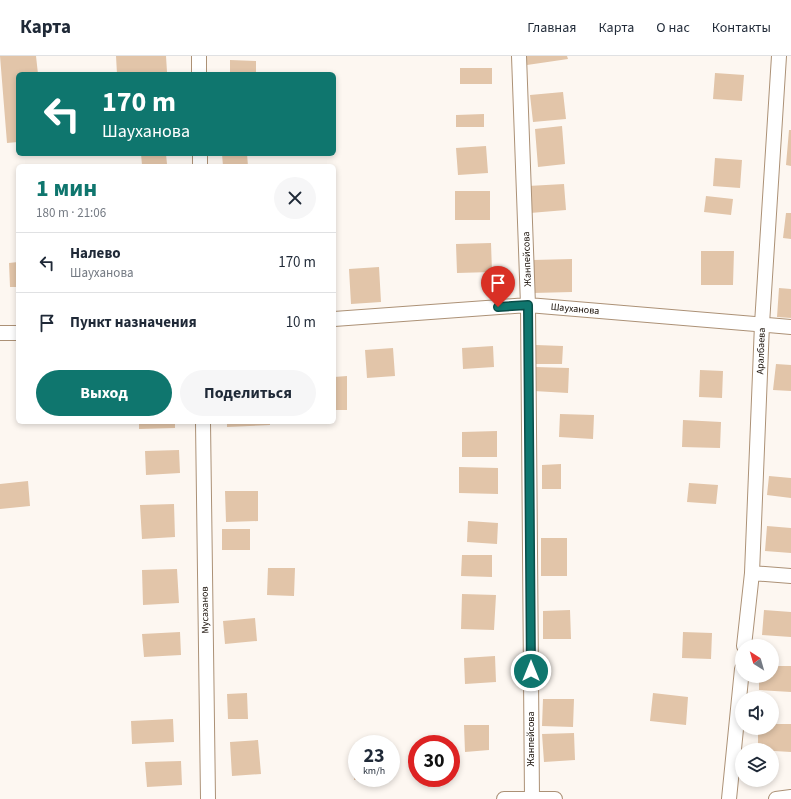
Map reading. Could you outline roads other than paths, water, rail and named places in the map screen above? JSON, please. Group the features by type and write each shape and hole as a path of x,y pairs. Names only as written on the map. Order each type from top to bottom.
{"street":[{"path":"199,56 199,72"},
{"name":"Жанпейсова","path":"519,56 528,305 532,799"},
{"name":"Аралбаева","path":"745,639 752,573 762,324 779,56"},
{"name":"Шауханова","path":"336,319 528,305 791,327"},
{"path":"0,333 16,333"},
{"name":"Мусаханов","path":"202,424 208,799"},
{"path":"752,573 791,576"},
{"path":"729,799 741,683"},
{"path":"776,799 791,797"},
{"path":"504,799 555,799"}]}
